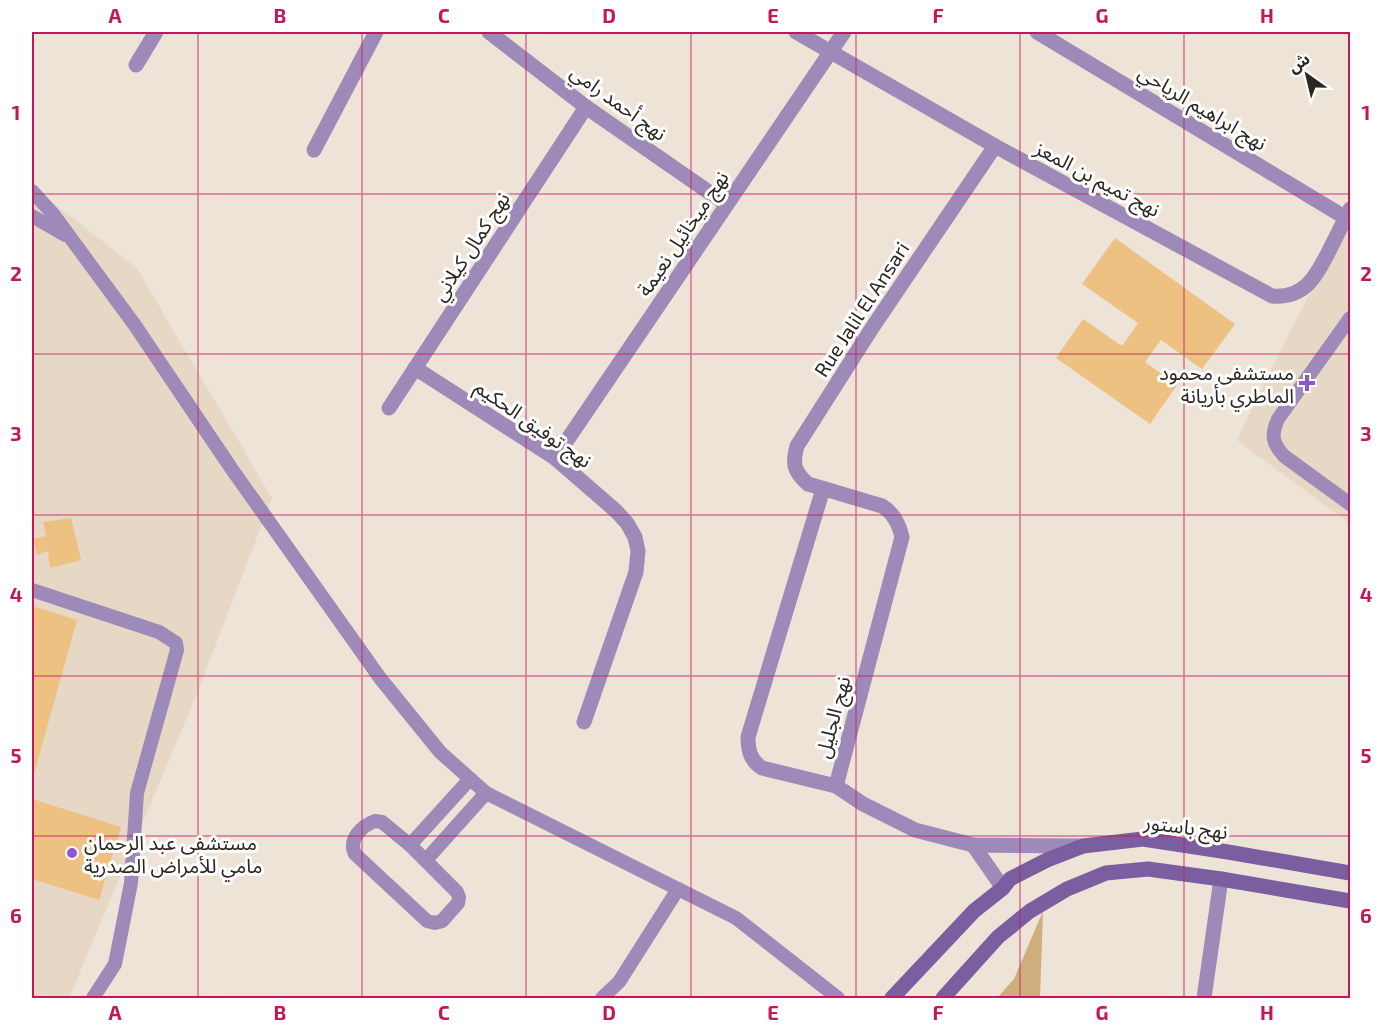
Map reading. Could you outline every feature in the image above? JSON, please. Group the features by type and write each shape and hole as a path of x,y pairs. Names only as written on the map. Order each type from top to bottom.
{"main road":[{"name":"نهج باستور","path":"892,999 974,910 1003,888 1010,879 1047,860 1083,846 1143,839 1350,873"},
{"path":"943,999 998,937 1030,911 1067,889 1106,873 1148,869 1350,901"}],"street":[{"path":"136,65 156,32"},
{"path":"314,150 376,32"},
{"name":"نهج أحمد رامي","path":"489,32 586,107 726,204"},
{"name":"نهج تميم بن المعز","path":"796,32 995,146 1272,296 1284,297 1298,293 1307,285 1316,275 1348,214"},
{"name":"نهج ميخائيل نعيمة","path":"555,458 844,32"},
{"name":"نهج ابراهيم الرياحي","path":"1037,32 1348,214"},
{"name":"نهج كمال كيلاني","path":"389,408 586,107"},
{"name":"Rue Jalil El Ansari","path":"823,489 808,484 800,477 795,467 794,457 797,446 872,328 995,146"},
{"name":"نهج توفيق الحكيم","path":"415,368 555,458 616,511 627,523 635,537 638,552 636,572 584,722"},
{"name":"نهج الجليل","path":"823,489 888,509 900,526 902,537 836,786 762,768 754,763 748,746 748,737 823,489"},
{"path":"836,786 863,804 915,830 973,845 1083,846"},
{"path":"973,845 1003,888"},
{"path":"1204,999 1221,879"}],"lane":[{"path":"32,191 53,214 134,324 231,468 380,678 440,752 486,793 736,918 838,999"},
{"path":"32,216 70,238"},
{"path":"1350,318 1278,419 1273,434 1278,450 1284,456 1350,504"},
{"path":"32,590 159,632 176,643 177,650 137,793 132,883 115,964 93,999"},
{"path":"410,845 470,779"},
{"path":"426,860 486,793"},
{"path":"382,822 426,860 457,891 459,897 458,903 442,921 435,923 427,921 356,854 352,847 353,840 367,824 382,822"},
{"path":"602,999 620,982 678,889"}],"shaded area":[{"path":"32,187 136,267 272,498 196,696 69,998 32,998"},
{"name":"مستشفى محمود الماطري بأريانة","path":"1350,218 1350,524 1237,440 1292,327"},
{"path":"1043,911 1040,998 997,998 1014,979"}],"building":[{"path":"1115,238 1235,324 1202,369 1161,340 1145,362 1177,385 1150,424 1056,358 1083,319 1122,346 1138,323 1082,284"},
{"path":"71,518 81,560 50,568 48,551 37,555 33,539 46,536 43,522"},
{"path":"32,606 77,620 32,781"},
{"name":"مستشفى عبد الرحمان مامي للأمراض الصدرية","path":"32,799 121,827 99,900 32,879"}],"place":[{"name":"مستشفى محمود الماطري بأريانة","path":"1307,383"},
{"name":"مستشفى عبد الرحمان مامي للأمراض الصدرية","path":"72,853"}]}
